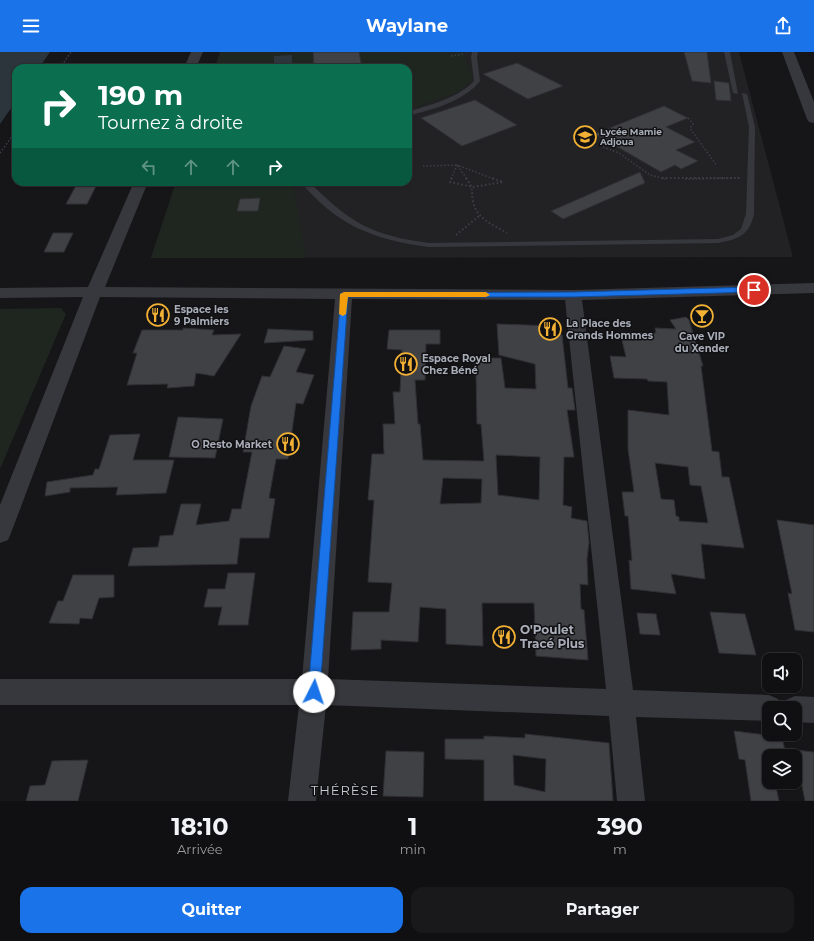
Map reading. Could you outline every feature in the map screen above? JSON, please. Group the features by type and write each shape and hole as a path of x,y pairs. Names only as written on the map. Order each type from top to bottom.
{"street":[{"path":"192,64 197,52"},
{"path":"788,52 814,118"},
{"path":"0,533 94,292 139,186"},
{"path":"0,293 94,292 573,295 814,288"},
{"path":"302,801 314,692 344,294"},
{"path":"573,295 621,702 631,801"},
{"path":"0,692 314,692 762,708"},
{"path":"802,709 814,710"}],"lane":[{"path":"412,113 459,95 472,88 477,81 474,57 475,52"},
{"path":"309,186 340,215 367,231 398,241 429,245 718,241 731,238 743,232 748,226 750,214 752,127 727,52"}],"path":[{"path":"63,64 71,52"},
{"path":"688,118 693,124 690,128 717,166"},
{"path":"0,154 12,137"},
{"path":"603,147 619,153 650,175 667,179 750,178"},
{"path":"457,164 473,187 473,202 480,216 524,244"},
{"path":"423,166 457,164 503,182 473,187 450,182 457,164"},
{"path":"444,245 480,216"}],"shaded area":[{"path":"0,52 50,52 42,64 12,64 12,107 0,124"},
{"name":"Lycée Mamie Adjoua","path":"220,52 739,52 793,257 151,258 175,186 412,186 412,64 216,64"},
{"path":"220,52 463,52 472,75 472,81 456,93 412,109 412,64 216,64"},
{"path":"292,55 292,64 274,64 274,56"},
{"path":"175,186 294,186 306,258 151,258"},
{"path":"61,308 66,314 0,469 0,309"}],"building":[{"path":"313,52 359,52 361,64 314,64"},
{"path":"684,52 707,52 711,83 692,81"},
{"path":"517,63 563,86 528,99 483,74"},
{"path":"714,81 729,83 731,101 716,100"},
{"path":"475,100 517,125 462,146 421,118"},
{"path":"664,106 688,118 666,127 695,142 676,150 698,161 681,169 675,165 661,172 595,134"},
{"path":"640,172 645,183 563,219 551,211"},
{"path":"76,186 96,186 87,204 66,204"},
{"path":"260,198 258,211 237,211 240,199"},
{"path":"53,233 73,233 64,252 44,252"},
{"path":"686,317 689,320 703,366 701,366 712,451 719,452 722,477 729,477 744,548 701,544 705,579 671,574 676,594 631,589 629,560 632,561 628,516 625,516 622,492 634,492 628,449 628,410 669,415 667,382 648,381 647,379 614,378 610,356 626,357 620,332 656,333 655,328 676,329 670,320","holes":["655,463 688,467 690,485 701,486 708,523 679,521 679,517 676,516 674,500 661,499"]},
{"path":"497,324 556,326 556,334 562,335 568,388 572,388 575,410 567,410 574,457 564,457 563,505 572,507 571,518 587,521 589,542 587,559 588,585 580,584 581,609 584,610 588,660 536,656 534,603 482,603 483,646 446,644 446,609 420,607 418,642 381,640 381,649 351,650 353,612 389,612 392,583 368,582 374,500 368,500 372,454 384,454 383,424 395,424 393,392 400,392 402,350 387,349 389,330 440,330 440,344 426,344 425,380 415,380 418,424 420,424 423,460 484,461 481,424 477,424 476,375 473,358 501,358 505,388 536,389 535,364 499,355","holes":["496,455 540,457 539,500 498,495","443,478 482,479 481,503 440,504"]},
{"path":"183,328 214,330 212,335 241,334 214,376 196,373 194,386 167,388 168,384 127,385 137,353 133,353 142,330 183,330"},
{"path":"268,329 313,331 313,340 264,343"},
{"path":"284,346 306,349 296,372 314,375 303,404 296,403 288,459 276,459 269,498 275,499 269,538 240,538 237,564 128,566 133,548 158,547 160,536 173,535 181,504 201,504 196,525 229,521 232,509 241,509 252,452 243,452 251,406 262,376 270,377"},
{"path":"178,417 223,419 215,458 169,457"},
{"path":"140,434 133,460 174,460 166,493 116,495 118,487 70,488 70,492 45,496 47,482 93,475 95,469 99,469 110,435"},
{"path":"777,520 814,525 814,632 795,630 788,593 792,594"},
{"path":"228,573 255,573 248,625 218,625 222,607 204,607 208,589 225,589"},
{"path":"73,575 114,575 114,597 99,598 92,619 80,618 79,624 49,623 58,601 63,601"},
{"path":"710,612 745,614 756,655 719,653"},
{"path":"637,613 656,614 660,635 640,634"},
{"path":"734,731 762,734 762,741 783,741 785,749 762,749 762,789 776,789 779,801 751,801 745,760 739,759"},
{"path":"525,734 609,743 613,801 484,801 484,760 445,759 445,739 484,739 484,736 525,738","holes":["513,755 546,759 545,792 514,785"]},
{"path":"386,751 424,752 423,797 383,796"},
{"path":"802,751 814,752 814,801 805,801 802,786"},
{"path":"88,760 78,801 26,801 30,786 45,785 52,761"}],"slow traffic":[{"path":"343,314 344,294 486,295"}],"place":[{"name":"Lycée Mamie Adjoua","path":"585,137"},
{"name":"Espace les 9 Palmiers","path":"158,315"},
{"name":"Cave VIP du Xender","path":"702,316"},
{"name":"La Place des Grands Hommes","path":"550,329"},
{"name":"Espace Royal Chez Béné","path":"406,364"},
{"name":"O Resto Market","path":"288,444"},
{"name":"O'Poulet Tracé Plus","path":"504,637"}],"district":[{"name":"THÉRÈSE","path":"345,790"}],"route":[{"path":"314,692 344,294 573,295 754,290"}]}
